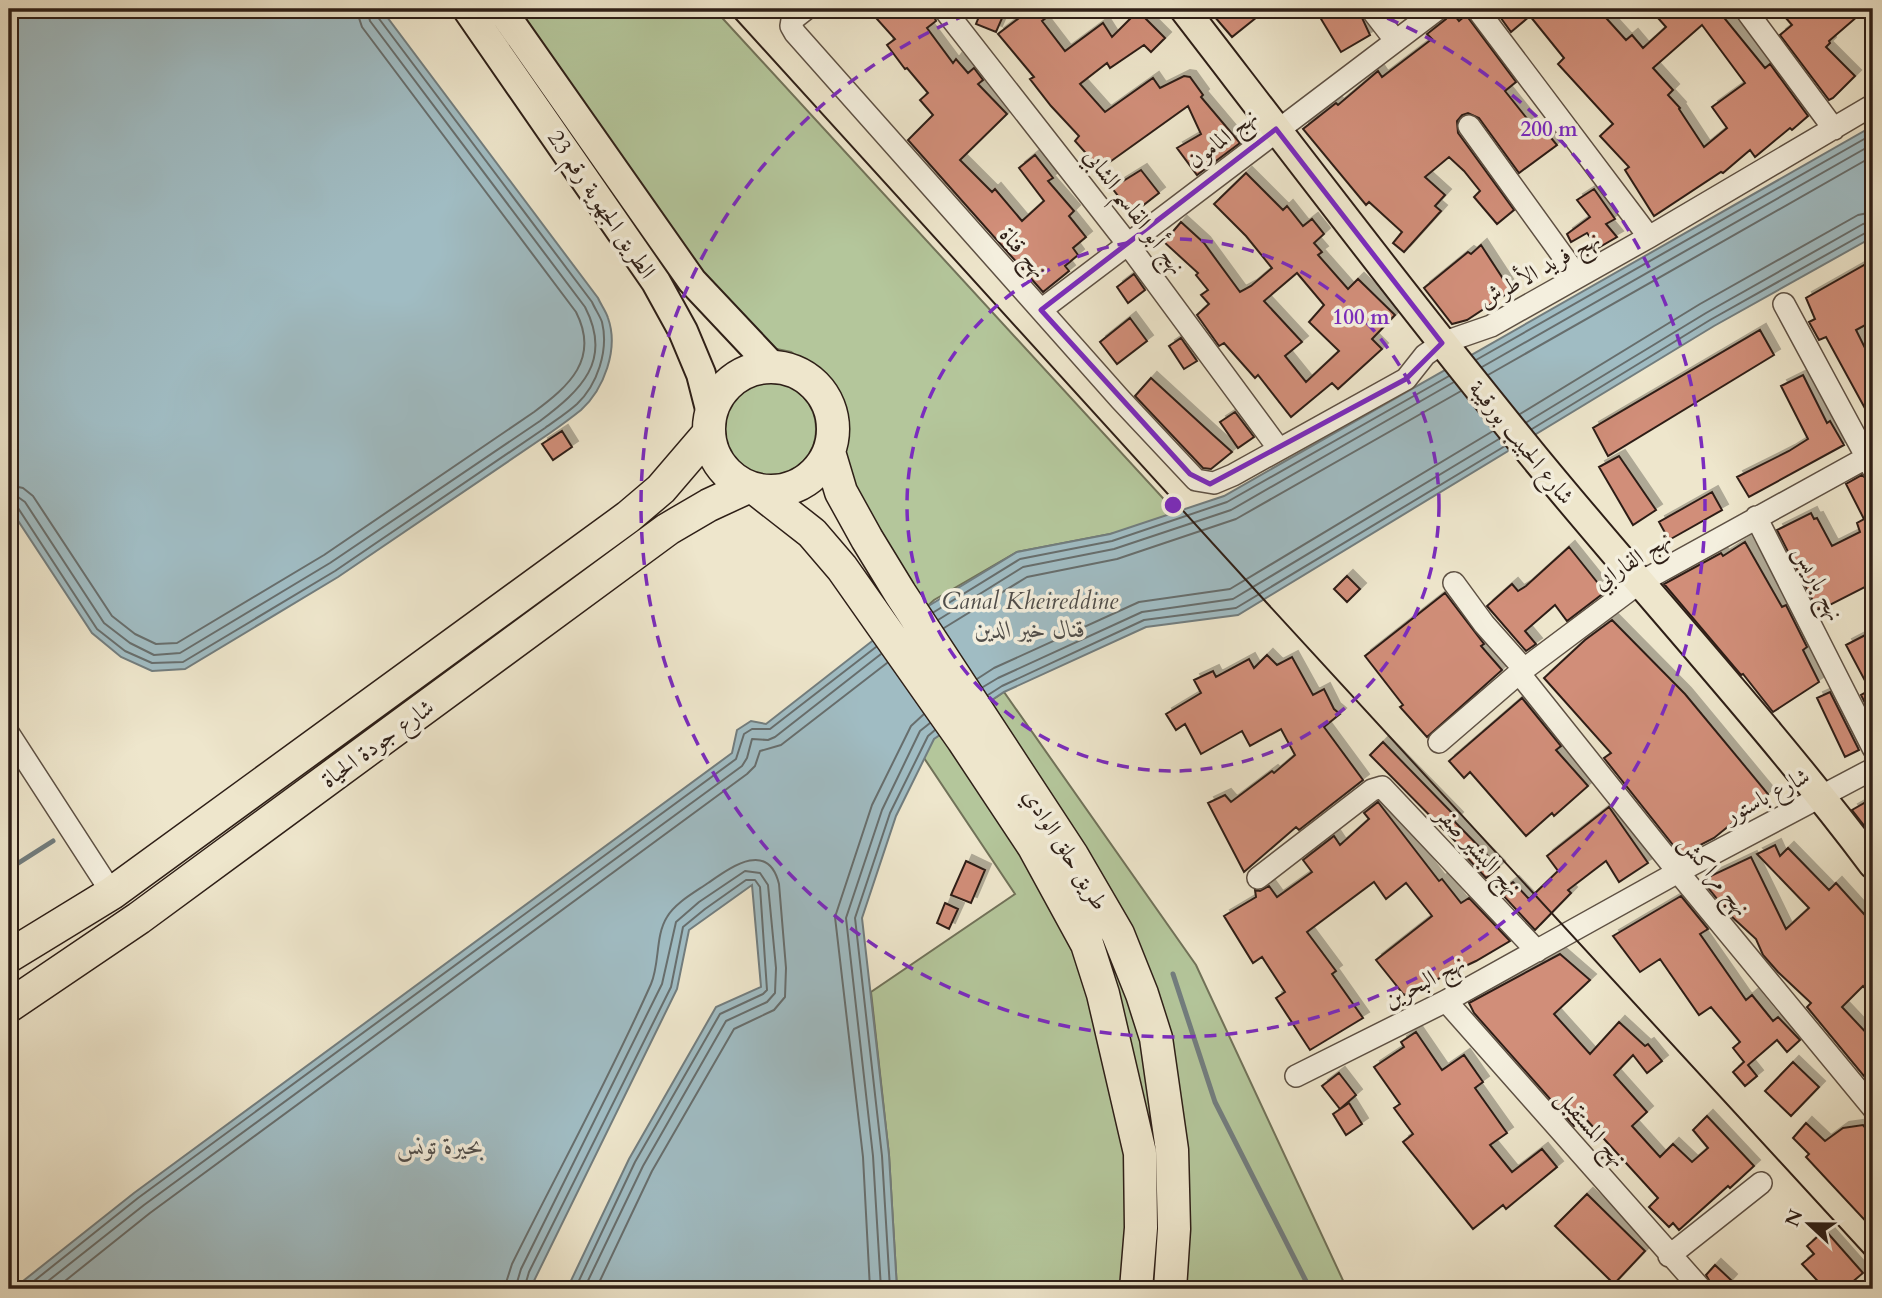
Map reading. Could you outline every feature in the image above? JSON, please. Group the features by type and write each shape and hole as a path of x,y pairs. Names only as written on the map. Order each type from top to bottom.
{"highway":[{"path":"710,423 720,394 734,379 752,370 773,367"},
{"name":"الطريق الجهوية رقم 23","path":"773,367 793,371 810,380 823,395 831,413 833,433 829,453"},
{"name":"الطريق الجهوية رقم 23","path":"710,423 712,450 720,465 733,478 752,488"},
{"name":"شارع جودة الحياة","path":"9,956 112,893 628,517 661,489 710,423"},
{"path":"752,488 779,491 800,484 817,471 829,453"},
{"name":"طريق حلق الوادي","path":"829,453 851,512 900,593 976,732 1087,944 1103,994 1140,1153 1141,1228 1136,1289"},
{"name":"شارع جودة الحياة","path":"9,1006 139,918 668,528 709,505 752,488"},
{"name":"طريق حلق الوادي","path":"752,488 812,533 842,568 874,614 976,732 1072,855 1118,934 1156,1038 1172,1150 1174,1229 1170,1289"}],"main road":[{"name":"الطريق الجهوية رقم 23","path":"467,9 656,282 701,374 710,423"},
{"name":"الطريق الجهوية رقم 23","path":"501,9 692,281 773,367"},
{"name":"شارع الحبيب بورقيبة","path":"1184,9 1444,345 1639,583 1822,796 1873,864"}],"street":[{"name":"نهج قناة","path":"806,9 793,19 792,27 1041,310 1196,480 1210,484 1233,475"},
{"name":"نهج أبو القاسم الشابي","path":"944,9 1128,243 1279,449"},
{"path":"1371,9 1395,40"},
{"name":"نهج المامون","path":"1041,310 1276,129 1438,9"},
{"path":"1477,9 1649,237"},
{"path":"1745,9 1833,129"},
{"name":"نهج فريد الأطرش","path":"1233,475 1406,379 1425,355 1483,330 1578,277 1873,105"},
{"path":"1469,126 1578,277"},
{"path":"1784,304 1871,460"},
{"name":"نهج الفارابي","path":"1440,741 1522,671 1639,583 1755,517 1871,460"},
{"name":"نهج باريس","path":"1755,517 1873,748"},
{"name":"نهج مراكش","path":"1454,583 1678,872 1870,1096"},
{"path":"9,734 112,893"},
{"name":"شارع باستور","path":"1575,930 1873,769"},
{"name":"نهج البشير صفر","path":"1258,878 1372,790 1382,787 1537,951"},
{"name":"نهج البحرين","path":"1296,1076 1446,1001 1575,930"},
{"name":"نهج المستقبل","path":"1446,1001 1701,1289"},
{"path":"1670,1256 1762,1183"}],"highlighted area":[{"path":"1276,129 1442,343 1406,379 1210,484 1190,474 1041,310"}],"green space":[{"path":"515,9 714,9 1183,520 1017,552 934,600 922,611 885,554 839,453 843,434 840,406 827,384 806,362 791,352 767,347 715,303"},
{"path":"769,382 787,386 802,396 812,411 816,429 812,447 802,462 787,472 769,476 751,472 736,462 726,447 722,429 726,411 736,396 751,386"},
{"path":"1004,692 1196,965 1347,1289 897,1289 889,1155 871,992 1015,894 918,749"}],"water":[{"path":"9,9 381,9 598,298 608,318 612,342 607,368 596,391 581,410 558,428 338,577 185,669 152,671 121,657 92,633 9,507"},
{"name":"بحيرة تونس","path":"1873,126 1873,237 1714,326 1238,615 1146,627 1004,692 934,739 896,816 862,918 889,1155 897,1289 567,1289 629,1159 716,1007 761,987 752,885 689,930 677,989 530,1289 13,1289 134,1193 732,753 737,730 751,721 766,724 876,638 1017,552 1110,534 1224,496"}],"building":[{"path":"868,9 931,9 936,21 927,28 953,63 956,59 968,73 974,68 983,80 978,84 1007,114 960,160 992,192 995,189 1022,221 1044,201 1019,168 1035,155 1053,178 1048,181 1074,211 1069,216 1086,237 1073,248 1078,255 1065,266 1069,271 1043,292 908,140 933,115 920,100 928,93 887,45 895,39"},
{"path":"982,9 1006,9 996,32 976,24"},
{"path":"1031,9 1058,9 1042,21 1065,51 1103,23 1112,37 1138,11 1165,38 1151,52 1144,45 1110,68 1107,63 1080,84 1105,112 1153,78 1160,88 1184,76 1190,77 1203,95 1201,97 1240,143 1197,175 1177,148 1201,134 1188,106 1100,169 1075,141 1079,136 1051,106 1030,79 1034,77 998,34"},
{"path":"1208,9 1267,9 1232,37"},
{"path":"1315,9 1358,9 1370,35 1341,52"},
{"path":"1504,9 1598,9 1626,40 1632,35 1643,48 1666,27 1650,9 1717,9 1765,68 1770,64 1808,116 1755,157 1750,150 1723,173 1654,216 1625,170 1629,167 1600,136 1613,124 1558,64 1564,58 1530,16 1511,32 1498,14","holes":["1702,25 1745,83 1712,107 1727,128 1704,147 1680,108 1668,95 1673,90 1653,68"]},
{"path":"1778,9 1866,9 1829,41 1826,47 1855,76 1833,98 1829,100 1780,35 1792,25"},
{"path":"1451,11 1459,21 1466,15 1516,82 1505,91 1537,131 1542,127 1557,145 1519,173 1479,118 1468,113 1462,115 1457,121 1458,133 1514,210 1497,224 1474,197 1480,191 1449,157 1425,177 1445,195 1435,206 1441,211 1404,252 1393,243 1402,232 1369,202 1366,205 1303,129 1336,103 1338,105 1378,71 1382,77 1432,39 1427,34 1446,19"},
{"path":"1141,170 1159,193 1132,214 1112,188"},
{"path":"1246,173 1283,210 1287,206 1303,226 1312,219 1324,234 1314,243 1322,252 1318,255 1348,289 1358,279 1395,315 1372,339 1382,349 1338,389 1332,383 1291,417 1258,375 1255,378 1224,343 1219,346 1197,315 1209,304 1201,295 1208,290 1196,275 1198,273 1164,242 1181,222 1204,243 1240,292 1251,286 1272,268 1246,236 1214,204","holes":["1297,273 1324,305 1309,322 1339,351 1306,382 1285,356 1302,342 1264,301"]},
{"path":"1594,189 1615,219 1606,224 1617,237 1598,248 1587,233 1571,242 1567,234 1590,217 1577,200"},
{"path":"1481,245 1511,291 1467,320 1452,324 1424,288 1468,252 1471,254"},
{"path":"1873,260 1873,321 1856,330 1873,364 1873,423 1826,337 1819,340 1809,322 1815,319 1806,298"},
{"path":"1134,274 1145,290 1128,303 1117,287"},
{"path":"1130,318 1147,341 1117,364 1100,342"},
{"path":"1760,330 1774,355 1608,456 1593,428"},
{"path":"1181,338 1197,361 1184,369 1169,346"},
{"path":"1803,375 1827,423 1830,421 1844,445 1749,497 1737,477 1808,439 1781,386"},
{"path":"1151,378 1232,452 1211,469 1203,468 1135,396"},
{"path":"1235,412 1254,437 1238,448 1220,422"},
{"path":"562,431 572,447 553,460 542,444"},
{"path":"1619,456 1656,510 1633,525 1599,467"},
{"path":"1862,475 1873,489 1873,583 1818,611 1777,530 1811,513 1814,519 1817,518 1832,546 1860,532 1857,523 1864,519 1846,484"},
{"path":"1712,492 1722,510 1669,540 1659,522"},
{"path":"1745,542 1782,607 1786,605 1807,647 1803,650 1819,682 1773,712 1664,584 1721,553 1723,556"},
{"path":"1569,547 1605,592 1567,621 1555,605 1525,631 1536,644 1526,651 1487,606 1512,584 1518,591 1526,586"},
{"path":"1347,576 1360,589 1347,602 1334,589"},
{"path":"1445,593 1484,644 1481,646 1502,670 1427,737 1400,707 1403,705 1365,656"},
{"path":"1612,620 1685,694 1768,794 1714,838 1681,855 1604,758 1611,753 1544,678 1585,640"},
{"path":"1873,631 1873,719 1861,695 1870,690 1846,645"},
{"path":"1267,655 1277,665 1292,657 1313,695 1324,689 1334,709 1340,714 1324,727 1363,780 1299,830 1296,827 1244,872 1208,803 1225,795 1231,802 1295,755 1281,729 1250,746 1242,731 1201,754 1185,724 1176,730 1166,714 1201,693 1194,680 1213,671 1216,677 1249,659 1254,668"},
{"path":"1830,692 1859,750 1845,757 1817,698"},
{"path":"1522,698 1561,746 1556,750 1588,786 1526,836 1470,772 1464,778 1449,761"},
{"path":"1383,742 1457,818 1454,821 1499,867 1486,878 1460,850 1462,848 1370,755"},
{"path":"1873,798 1873,837 1852,810"},
{"path":"1378,802 1439,881 1442,879 1461,903 1469,898 1510,941 1476,961 1404,995 1376,960 1432,916 1406,883 1386,899 1374,882 1307,932 1336,971 1332,974 1363,1018 1310,1050 1276,998 1285,992 1262,957 1253,963 1224,916 1256,897 1255,890 1260,891 1269,886 1277,897 1312,872 1303,860 1334,836 1340,845 1369,819 1364,813"},
{"path":"1609,807 1648,863 1619,882 1606,861 1568,890 1571,893 1535,930 1500,892 1513,882 1529,899 1558,871 1547,856"},
{"path":"1775,845 1780,856 1788,848 1829,890 1836,883 1873,924 1873,997 1863,986 1842,1007 1873,1040 1873,1087 1807,1007 1811,1003 1778,972 1763,955 1756,939 1730,915 1702,880 1751,857 1786,929 1809,908 1757,854"},
{"path":"966,861 985,870 971,903 951,895"},
{"path":"1681,896 1708,929 1700,934 1746,1000 1752,995 1773,1021 1778,1017 1800,1040 1787,1052 1777,1040 1748,1065 1757,1076 1745,1086 1733,1072 1744,1062 1733,1048 1740,1042 1711,1007 1699,1015 1660,959 1640,972 1613,936"},
{"path":"945,903 958,909 949,929 937,923"},
{"path":"1560,954 1590,980 1554,1014 1590,1054 1619,1022 1645,1046 1648,1044 1662,1061 1647,1073 1633,1055 1614,1075 1647,1112 1632,1126 1660,1157 1673,1144 1692,1162 1708,1148 1693,1130 1707,1116 1754,1166 1679,1230 1673,1223 1669,1227 1649,1207 1658,1198 1584,1117 1574,1126 1474,1013 1469,1003"},
{"path":"1416,1032 1442,1070 1464,1055 1483,1082 1475,1088 1507,1133 1490,1145 1512,1172 1542,1149 1557,1167 1506,1209 1503,1205 1473,1229 1403,1142 1413,1134 1394,1108 1400,1104 1374,1067 1404,1047 1401,1042"},
{"path":"1793,1062 1819,1087 1791,1116 1765,1091"},
{"path":"1339,1073 1356,1095 1340,1109 1322,1086"},
{"path":"1349,1103 1362,1124 1346,1135 1333,1114"},
{"path":"1806,1123 1825,1141 1843,1128 1863,1125 1873,1137 1873,1229 1806,1157 1809,1154 1793,1138"},
{"path":"1587,1194 1645,1251 1614,1284 1555,1226"},
{"path":"1825,1230 1863,1273 1844,1289 1825,1289 1802,1264 1814,1254 1807,1246"},
{"path":"1715,1265 1731,1280 1723,1289 1714,1289 1706,1275"}],"waterway":[{"path":"9,869 53,841"},
{"path":"1173,974 1215,1102 1310,1289"}],"tram line":[{"path":"727,9 1266,602 1873,1263"}],"water label":[{"name":"Canal Kheireddine قنال خير الدين","path":"1030,615"}]}
